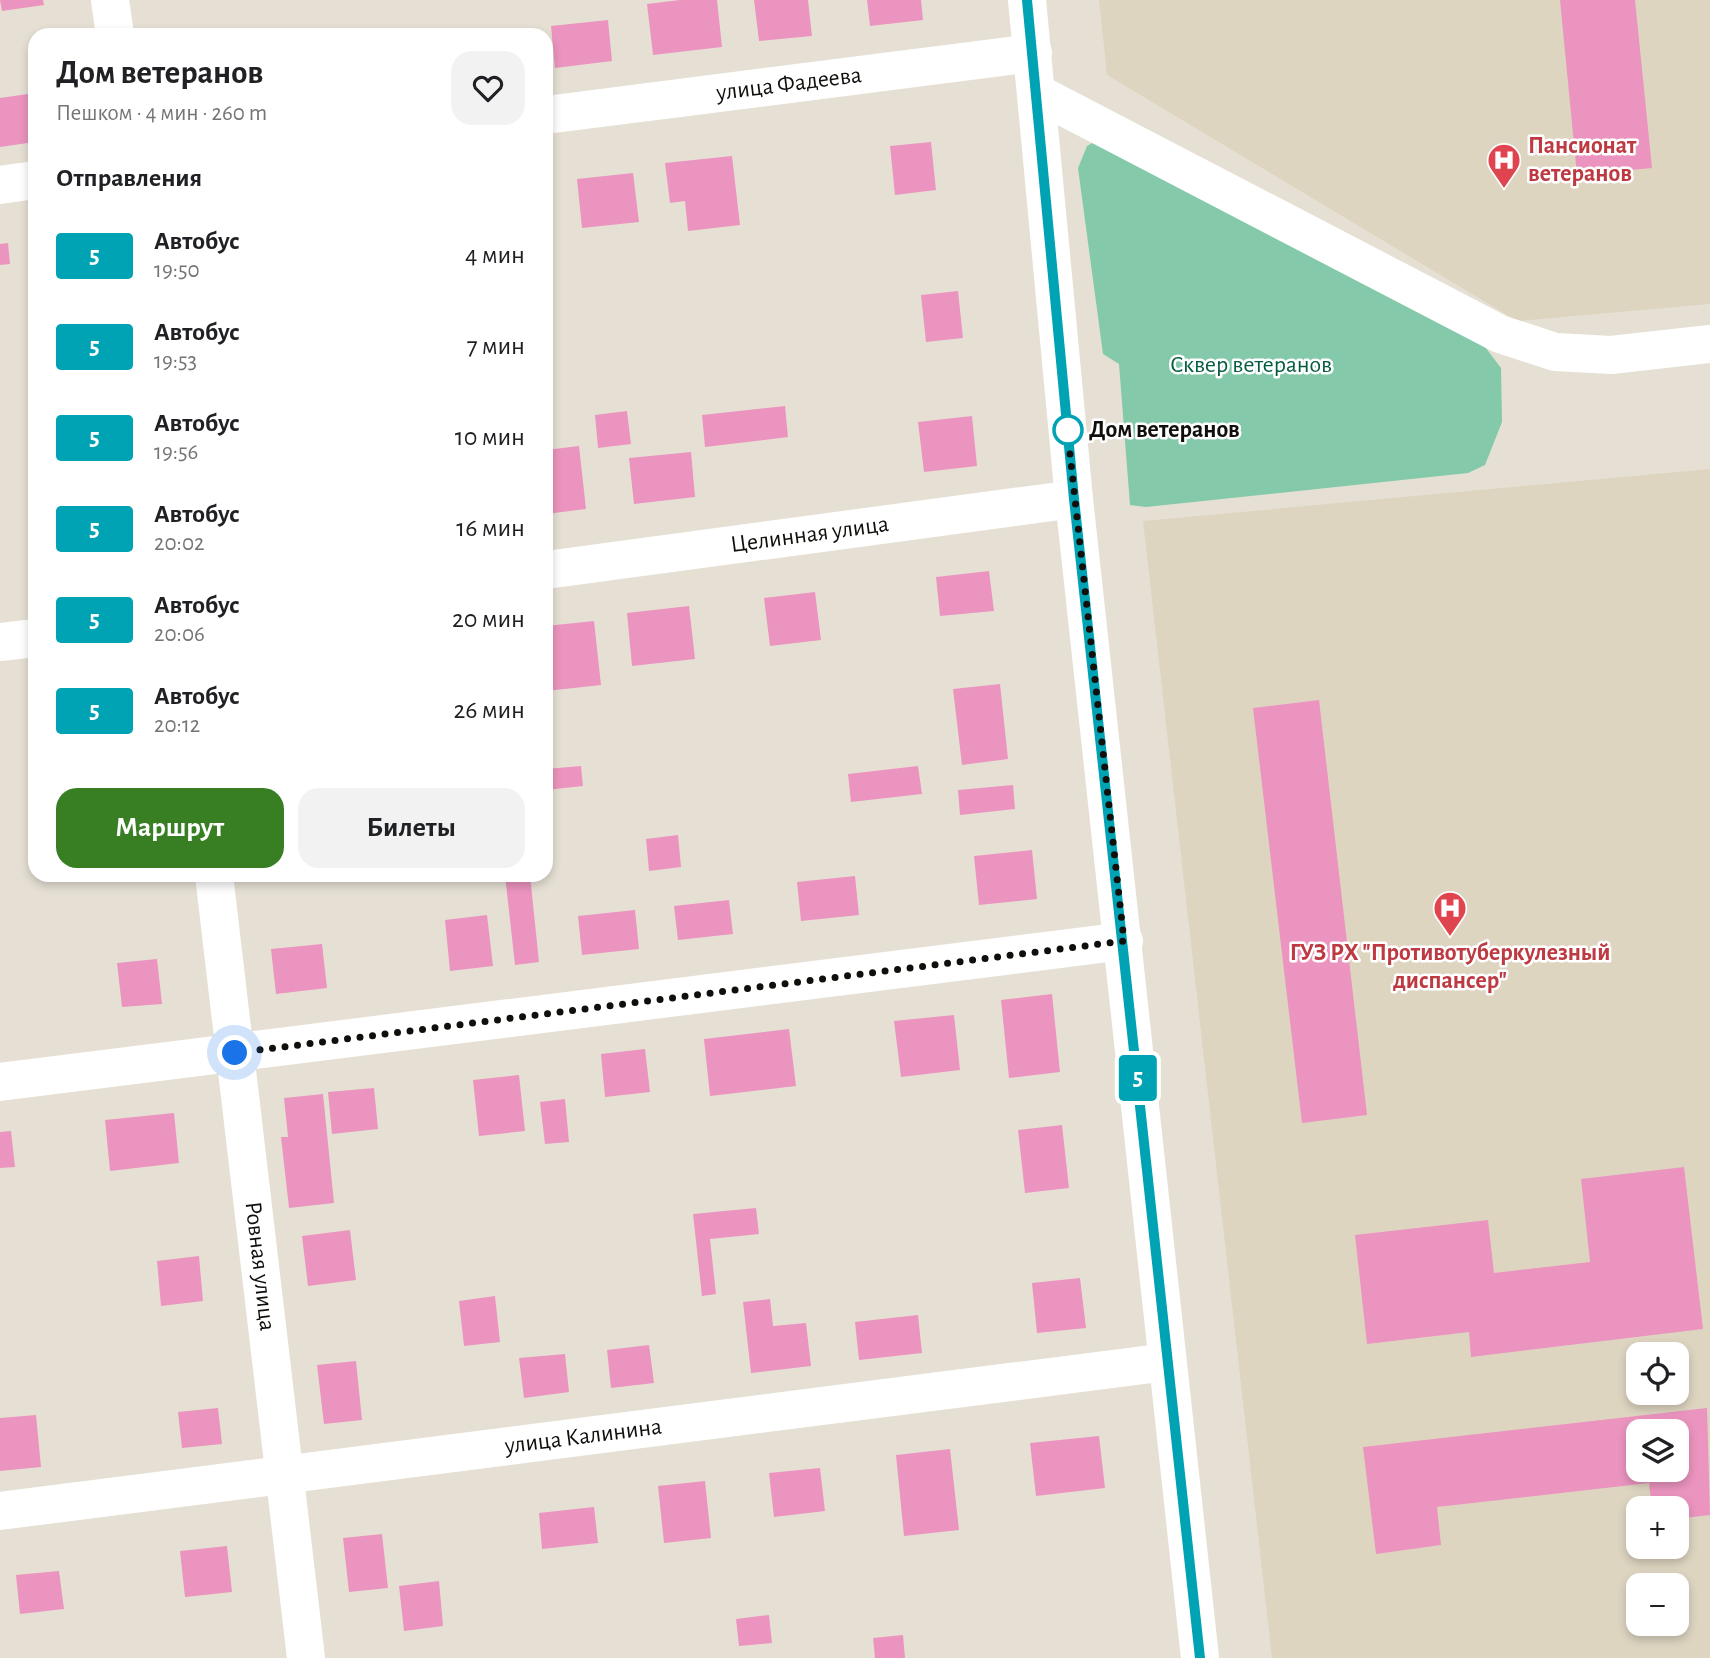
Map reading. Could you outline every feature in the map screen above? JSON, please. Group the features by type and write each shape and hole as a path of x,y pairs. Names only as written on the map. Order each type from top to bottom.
{"street":[{"path":"110,0 114,28"},
{"path":"1027,0 1074,499 1200,1658"},
{"name":"улица Фадеева","path":"553,114 1033,54"},
{"path":"1037,93 1500,334 1555,352 1611,355 1710,344"},
{"path":"0,185 28,181"},
{"name":"Целинная улица","path":"553,569 1074,499"},
{"path":"0,642 28,639"},
{"name":"Ровная улица","path":"215,882 306,1658"},
{"path":"0,1082 1124,941"},
{"name":"улица Калинина","path":"0,1511 1167,1362"}],"shaded area":[{"name":"Пансионат ветеранов","path":"1099,0 1710,0 1710,304 1517,321 1107,75"},
{"name":"ГУЗ РХ \"Противотуберкулезный диспансер\"","path":"1710,469 1710,1658 1272,1658 1143,521"}],"green space":[{"name":"Сквер ветеранов","path":"1101,138 1476,335 1501,368 1502,422 1485,465 1468,473 1146,507 1130,505 1119,364 1103,354 1078,168 1087,146"}],"building":[{"path":"0,0 43,0 44,5 2,11"},
{"path":"680,0 717,0 722,47 653,55 647,4"},
{"path":"754,0 808,0 812,36 759,41"},
{"path":"867,0 921,0 923,20 870,26"},
{"path":"1560,0 1635,0 1652,168 1577,175"},
{"path":"608,20 612,61 555,68 551,26"},
{"path":"28,94 28,143 0,147 0,98"},
{"path":"931,142 936,190 895,195 890,146"},
{"path":"732,156 740,225 688,231 685,201 670,203 665,163"},
{"path":"633,173 639,222 582,228 577,179"},
{"path":"8,243 10,264 0,265 0,244"},
{"path":"958,291 963,338 926,342 921,295"},
{"path":"785,406 788,437 705,447 702,415"},
{"path":"627,411 631,444 598,448 595,415"},
{"path":"972,416 977,466 924,472 918,422"},
{"path":"579,446 586,509 553,513 553,449"},
{"path":"691,452 695,497 634,504 629,458"},
{"path":"989,571 994,611 940,616 936,577"},
{"path":"815,592 821,640 770,646 764,598"},
{"path":"689,606 695,659 632,666 627,613"},
{"path":"594,621 601,685 553,690 553,625"},
{"path":"1000,684 1008,759 962,765 953,689"},
{"path":"1319,700 1367,1115 1302,1123 1253,708"},
{"path":"581,766 583,786 553,789 553,768"},
{"path":"918,766 922,794 851,802 848,774"},
{"path":"1013,785 1015,809 960,815 958,790"},
{"path":"678,835 681,867 649,871 646,839"},
{"path":"1032,850 1037,899 979,905 974,856"},
{"path":"855,876 859,915 801,921 797,882"},
{"path":"506,882 531,882 539,962 515,965"},
{"path":"729,900 733,934 678,940 674,906"},
{"path":"635,910 639,949 582,955 578,916"},
{"path":"487,915 493,966 450,971 445,920"},
{"path":"322,944 327,988 276,994 271,949"},
{"path":"157,959 162,1004 122,1007 117,963"},
{"path":"1052,994 1060,1072 1009,1078 1001,1000"},
{"path":"954,1015 960,1070 901,1077 894,1021"},
{"path":"789,1029 796,1086 710,1096 704,1039"},
{"path":"645,1049 650,1092 605,1097 601,1054"},
{"path":"519,1075 525,1131 479,1136 473,1080"},
{"path":"374,1088 378,1129 332,1134 328,1092"},
{"path":"323,1094 334,1203 289,1208 281,1137 288,1137 284,1098"},
{"path":"565,1099 569,1142 545,1144 540,1102"},
{"path":"174,1113 179,1163 110,1171 105,1120"},
{"path":"1062,1125 1069,1188 1025,1193 1018,1130"},
{"path":"11,1131 15,1167 0,1168 0,1132"},
{"path":"1684,1167 1703,1329 1471,1357 1469,1332 1367,1344 1355,1235 1488,1220 1494,1273 1590,1262 1581,1179"},
{"path":"756,1208 759,1234 710,1239 716,1294 702,1296 693,1214"},
{"path":"350,1230 356,1280 308,1286 302,1236"},
{"path":"199,1256 203,1301 161,1306 157,1261"},
{"path":"1080,1278 1086,1328 1037,1333 1032,1283"},
{"path":"495,1296 500,1342 464,1346 459,1301"},
{"path":"770,1299 773,1326 806,1323 811,1366 751,1373 743,1302"},
{"path":"918,1315 922,1353 859,1360 855,1322"},
{"path":"649,1345 654,1383 611,1388 607,1350"},
{"path":"565,1354 569,1392 524,1398 519,1358"},
{"path":"356,1361 362,1420 324,1424 317,1365"},
{"path":"218,1408 222,1444 182,1448 178,1412"},
{"path":"1707,1408 1710,1515 1689,1517 1689,1496 1651,1496 1649,1483 1437,1507 1441,1545 1376,1554 1363,1447"},
{"path":"36,1415 41,1467 0,1471 0,1418"},
{"path":"1099,1436 1105,1488 1036,1496 1030,1443"},
{"path":"950,1449 959,1530 904,1536 896,1455"},
{"path":"820,1468 825,1511 774,1517 769,1473"},
{"path":"705,1481 711,1538 664,1543 658,1486"},
{"path":"594,1507 598,1543 542,1549 539,1513"},
{"path":"382,1534 388,1588 349,1592 343,1538"},
{"path":"227,1546 232,1592 185,1597 180,1551"},
{"path":"59,1571 64,1609 20,1614 16,1575"},
{"path":"439,1581 443,1626 404,1631 399,1586"},
{"path":"769,1615 772,1643 739,1646 736,1619"},
{"path":"903,1635 905,1658 875,1658 873,1638"}],"bus line":[{"name":"5","path":"1027,0 1074,499 1200,1658"}],"place":[{"name":"Пансионат ветеранов","path":"1504,190"},
{"name":"Дом ветеранов","path":"1068,430"},
{"name":"ГУЗ РХ \"Противотуберкулезный диспансер\"","path":"1450,938"}],"route":[{"path":"235,1053 1124,941 1066,418 1068,430"}]}
